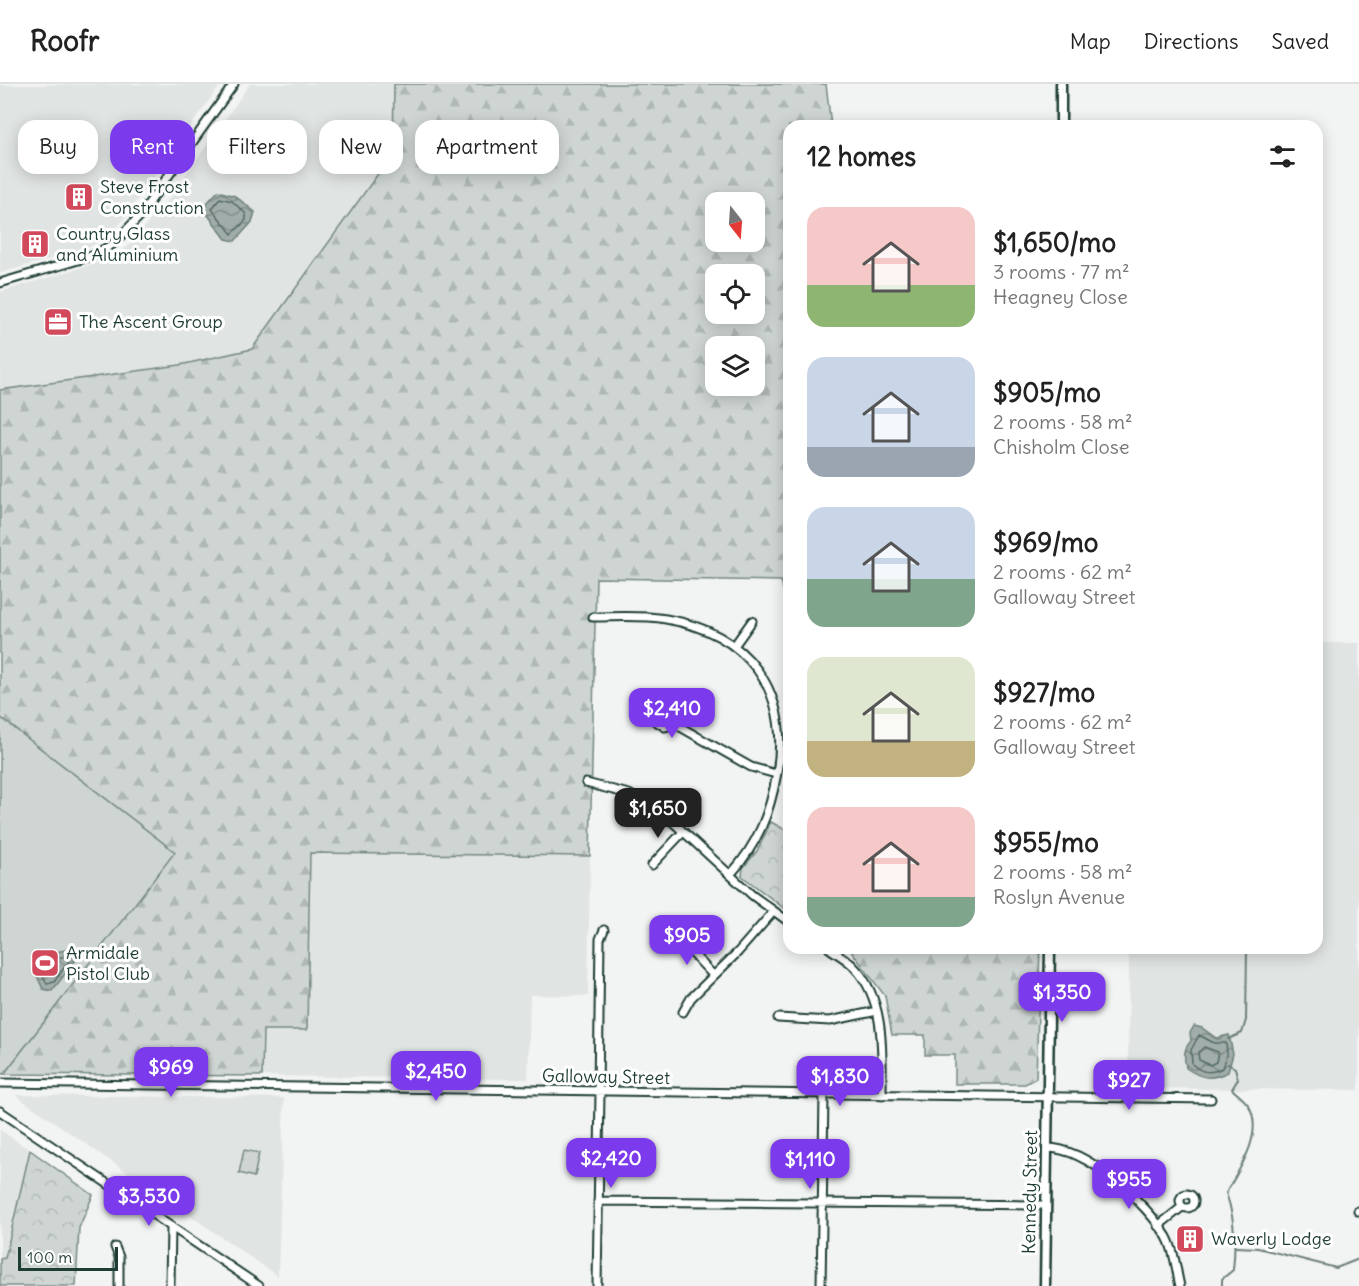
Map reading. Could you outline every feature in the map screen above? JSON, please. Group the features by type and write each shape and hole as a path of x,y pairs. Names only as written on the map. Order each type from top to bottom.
{"street":[{"path":"0,283 92,256 113,244 139,217 234,84"},
{"path":"1061,84 1061,120"},
{"path":"593,617 664,619 693,625 734,646 758,671 775,700 781,728 776,774 765,823 754,845 730,874"},
{"path":"734,646 752,621"},
{"path":"675,724 751,767 776,774"},
{"path":"586,783 629,794 663,813 773,912 783,918"},
{"path":"652,864 683,832"},
{"path":"683,1012 691,998 712,974 738,952 773,912"},
{"path":"597,1286 600,939 604,930"},
{"path":"681,941 712,974"},
{"path":"837,954 856,968 877,1011 882,1031 882,1095"},
{"name":"Kennedy Street","path":"1045,1286 1050,954"},
{"path":"778,1018 830,1021 877,1011"},
{"name":"Galloway Street","path":"0,1083 1211,1099"},
{"path":"821,1286 824,1095"},
{"path":"0,1112 260,1286"},
{"path":"1047,1148 1060,1148 1083,1158 1128,1191 1158,1226 1171,1249 1180,1286"},
{"path":"598,1201 1045,1205"},
{"path":"1158,1226 1182,1207"},
{"path":"170,1286 171,1226"},
{"path":"115,1247 119,1257 119,1286"}],"shaded area":[{"path":"221,84 195,120 110,120 110,174 156,174 112,235 86,249 0,273 0,85"},
{"path":"250,84 394,84 393,120 319,120 319,174 378,174 252,349 180,365 0,390 0,292 109,259 127,247 168,200 186,174 195,174 195,162 207,145 207,174 307,174 307,120 225,120"},
{"path":"1323,643 1359,643 1359,1090 1128,1088 1129,954 1323,954"},
{"path":"310,853 590,856 588,996 530,995 528,1079 262,1076 263,1029 307,1029"},
{"path":"15,1095 284,1098 278,1276"},
{"path":"0,1130 30,1150 5,1259 0,1259"}],"green space":[{"path":"394,84 826,84 830,120 783,120 783,589 781,581 596,578 590,856 310,853 307,1030 263,1030 262,1076 4,1074 175,852 0,717 0,390 180,365 252,349 378,174 403,174 403,120 393,120"},
{"name":"Armidale Pistol Club","path":"0,717 176,852 4,1074 0,1073"},
{"path":"771,822 783,829 783,907 742,876 743,868 757,851"},
{"path":"854,954 1040,954 1036,1078 1025,1084 955,1084 955,1055 925,1055 925,1035 892,1035 885,996"},
{"path":"30,1150 93,1195 79,1228 76,1286 0,1286 0,1259 5,1258"},
{"path":"244,1150 259,1153 254,1177 239,1173"}],"water":[{"path":"218,191 235,196 255,212 252,222 235,241 226,239 205,211 208,202"},
{"path":"67,950 73,953 76,960 52,991 43,989 37,976 41,965 51,954"},
{"path":"1194,1026 1202,1028 1216,1038 1229,1035 1233,1054 1228,1072 1207,1077 1186,1068 1185,1053 1191,1041 1190,1033"}],"waterway":[{"path":"1228,1039 1242,1033 1246,1020 1247,954"},
{"path":"1222,1286 1222,1279 1233,1270 1234,1251 1233,1221 1226,1193 1248,1151 1254,1128 1249,1106 1232,1089 1238,1079 1235,1068 1228,1064"},
{"path":"1236,1247 1258,1248 1336,1268 1359,1259"}],"place":[{"name":"Steve Frost Construction","path":"79,197"},
{"name":"Country Glass and Aluminium","path":"35,244"},
{"name":"The Ascent Group","path":"58,322"},
{"name":"Armidale Pistol Club","path":"45,963"},
{"name":"Waverly Lodge","path":"1190,1239"}]}
